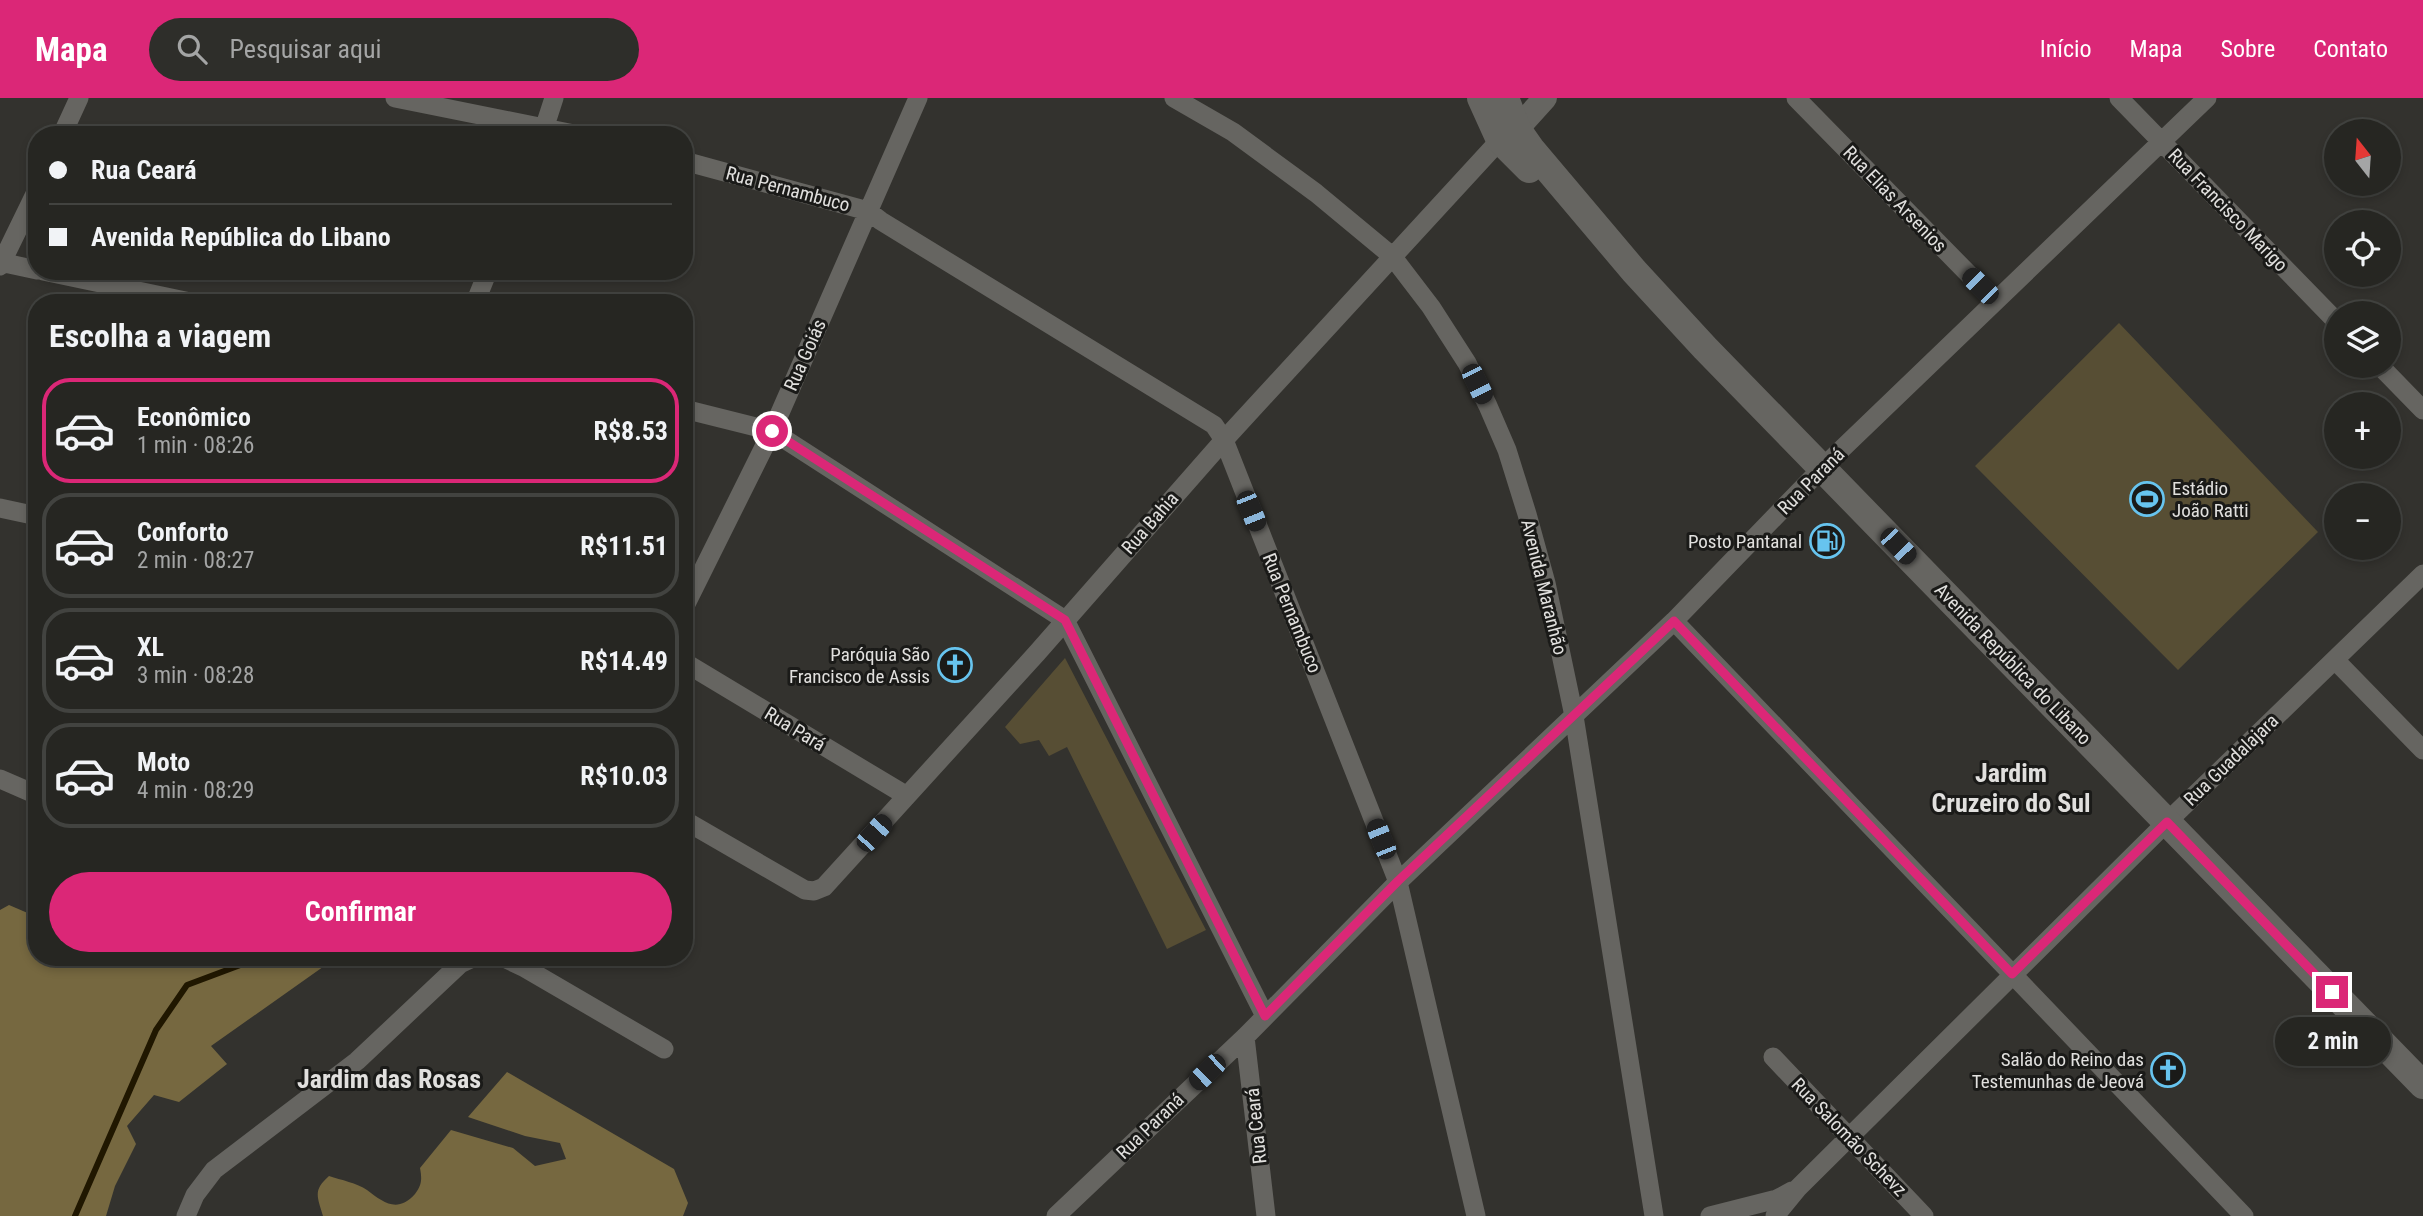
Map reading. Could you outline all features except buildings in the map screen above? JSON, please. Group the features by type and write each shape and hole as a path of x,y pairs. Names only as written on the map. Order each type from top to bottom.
{"main road":[{"path":"1481,98 1509,135"},
{"path":"1505,98 1509,135"},
{"name":"Avenida República do Libano","path":"1509,135 1705,348 2423,1085"}],"street":[{"path":"66,126 79,98"},
{"path":"395,98 526,126"},
{"path":"546,126 554,98"},
{"name":"Rua Goiás","path":"693,590 772,431 918,98"},
{"name":"Avenida Maranhão","path":"1174,98 1233,132 1316,193 1392,256 1431,307 1467,363 1507,450 1546,583 1574,716 1654,1216"},
{"name":"Rua Bahia","path":"693,825 805,890 814,891 824,887 1392,256 1545,98"},
{"name":"Rua Elias Arsenios","path":"1796,98 1995,301"},
{"name":"Rua Francisco Marigo","path":"2119,98 2324,309"},
{"name":"Rua Paraná","path":"1056,1216 1245,1037 1398,881 1674,621 1822,468 2207,98"},
{"name":"Rua Pernambuco","path":"693,163 868,211 1213,425 1224,440 1398,881 1476,1216"},
{"path":"28,208 1,264 28,268"},
{"path":"86,280 152,294"},
{"path":"2392,378 2423,410"},
{"path":"693,411 772,431 1065,620 1265,1016"},
{"path":"0,508 28,514"},
{"name":"Rua Guadalajara","path":"1775,1216 1798,1188 2012,974 2423,574"},
{"path":"1674,621 2244,1216"},
{"path":"2335,660 2423,750"},
{"name":"Rua Pará","path":"693,667 907,796"},
{"path":"0,779 28,791"},
{"path":"186,1216 195,1195 214,1170 357,1061 458,966"},
{"path":"533,966 664,1049"},
{"name":"Rua Ceará","path":"1245,1037 1266,1216"},
{"name":"Rua Salomão Schevz","path":"1773,1057 1924,1216"},
{"path":"1710,1216 1777,1199 1798,1188"}],"shaded area":[{"name":"Estádio João Ratti","path":"2119,323 2318,532 2178,670 1975,466"},
{"path":"1065,658 1206,930 1167,949 1067,747 1049,756 1039,740 1020,744 1005,727"},
{"path":"9,905 28,913 28,966 324,966 211,1046 227,1064 179,1102 154,1095 127,1126 136,1144 115,1186 106,1216 0,1216 0,910"},
{"path":"507,1072 674,1169 688,1203 683,1216 323,1216 318,1190 329,1176 359,1185 390,1204 402,1204 408,1200 420,1185 420,1168 451,1130 513,1148 535,1166 566,1159 560,1143 525,1136 468,1117"}],"waterway":[{"path":"75,1216 156,1030 187,985 238,966"}],"place":[{"name":"Estádio João Ratti","path":"2147,499"},
{"name":"Posto Pantanal","path":"1827,541"},
{"name":"Paróquia São Francisco de Assis","path":"955,665"},
{"name":"Salão do Reino das Testemunhas de Jeová","path":"2168,1070"}],"district":[{"name":"Jardim Cruzeiro do Sul","path":"2011,788"},
{"name":"Jardim das Rosas","path":"389,1079"}],"route":[{"path":"772,431 1065,620 1265,1016 1398,881 1674,621 2012,974 2167,822 2332,992"}]}
